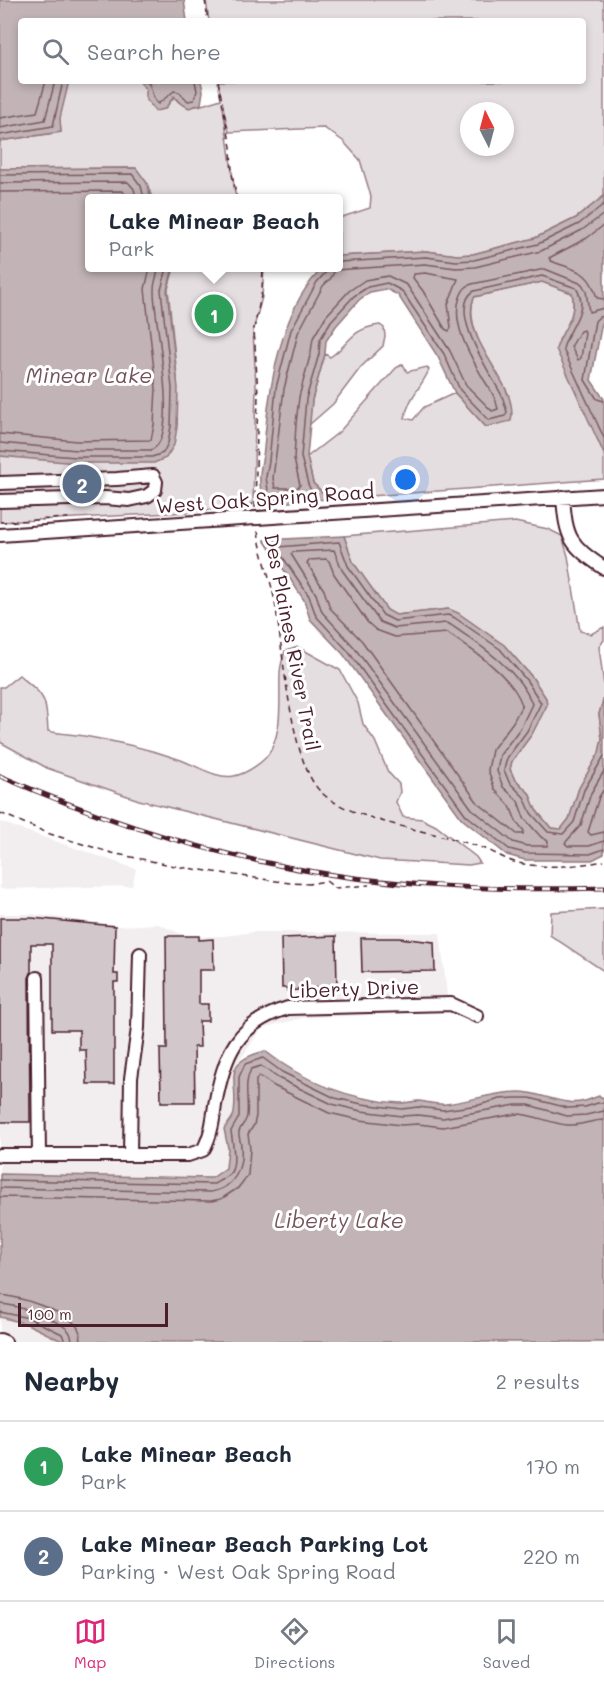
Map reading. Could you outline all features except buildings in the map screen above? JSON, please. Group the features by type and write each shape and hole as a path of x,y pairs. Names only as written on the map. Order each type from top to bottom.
{"street":[{"path":"0,483 145,476 153,476 156,482 155,490 147,496 129,500 105,498 0,501"},
{"name":"West Oak Spring Road","path":"0,535 604,495"},
{"path":"562,497 571,541 583,554 604,568"},
{"path":"130,1155 131,1078 138,1028 140,954"},
{"path":"37,978 39,1155"},
{"name":"Liberty Drive","path":"0,1155 188,1155 203,1150 209,1139 220,1076 234,1044 258,1021 273,1012 288,1008 451,1004 477,1016"},
{"path":"0,1340 4,1342"}],"path":[{"path":"205,0 208,18"},
{"path":"219,84 231,147 232,174 236,194"},
{"name":"Des Plaines River Trail","path":"264,272 254,329 258,394 256,519 273,596 298,748 312,782 334,803 363,814 480,847 517,862 545,866 575,866 604,861"},
{"path":"0,813 85,846 144,860 290,883 309,885 326,881 335,888 369,885"}],"shaded area":[{"path":"206,0 604,0 604,196 576,218 535,238 473,254 457,255 426,251 343,256 343,217 370,208 371,196 360,160 343,141 324,128 229,132 223,107 235,194 151,194 147,183 135,168 0,169 0,141 61,132 59,116 67,84 142,84 165,108 174,97 184,105 202,105 221,99 218,84 586,84 586,18 209,18"},
{"path":"173,272 264,272 262,297 253,331 256,386 253,504 190,512 0,522 0,455 173,445 177,424 177,376 168,289"},
{"path":"542,282 572,293 571,318 559,340 604,454 604,479 329,499 313,483 307,457 339,432 396,368 403,364 407,372 427,367 429,370 409,405 405,418 413,420 424,407 455,393 486,427 509,395 488,360 476,334 472,309 474,297"},
{"path":"380,325 384,328 383,346 361,367 333,404 309,425 312,400 325,354 330,357 357,333"},
{"path":"515,522 548,529 562,536 568,556 580,631 591,634 604,627 604,640 599,647 604,686 604,697 599,714 602,739 599,753 579,788 569,819 561,829 551,828 536,810 529,793 514,778 510,769 512,761 532,734 546,698 532,677 504,645 449,609 395,615 387,610 353,562 344,536"},
{"path":"298,647 340,670 358,703 363,724 375,741 388,772 399,784 400,792 396,802 403,817 422,819 436,826 476,857 480,863 469,865 380,860 139,800 47,768 0,742 0,687 4,687 19,675 39,693 45,703 48,731 95,738 143,749 178,759 220,776 239,775 260,763 271,750 279,722 282,662 285,651"},
{"path":"0,822 136,869 132,886 0,889"},
{"path":"604,909 604,971 550,935 551,912"},
{"path":"0,914 31,914 120,926 158,924 189,937 254,932 440,933 449,1011 303,1018 262,1028 240,1060 233,1075 234,1115 224,1129 228,1148 226,1168 212,1178 0,1174"},
{"path":"0,1317 27,1324 64,1342 0,1342"}],"water":[{"path":"0,0 184,0 187,18 18,18 18,84 68,84 60,118 61,132 0,141"},
{"path":"142,84 202,84 203,91 201,104 189,108 174,96 165,109 155,111 146,99 146,89"},
{"name":"Minear Lake","path":"136,168 147,183 149,194 85,194 85,272 172,272 167,290 178,388 177,427 174,445 166,458 154,463 76,463 0,456 0,169"},
{"path":"604,196 604,312 591,380 604,399 604,454 556,349 573,309 572,293 542,282 474,297 471,313 474,329 507,391 511,406 511,421 486,427 455,393 438,357 398,295 386,289 370,292 359,300 326,341 325,354 312,400 307,457 313,483 329,499 263,504 260,473 273,377 279,352 296,305 308,285 319,272 343,272 343,256 426,251 457,255 473,254 535,238 576,218"},
{"path":"344,536 353,562 387,610 396,615 449,609 458,613 504,645 532,677 546,698 547,705 532,734 512,761 510,769 514,778 529,793 536,810 551,828 561,829 569,819 579,788 599,753 602,739 599,714 604,697 604,854 592,860 525,860 507,855 462,819 343,654 310,619 304,600 264,540"},
{"name":"Liberty Lake","path":"265,1051 312,1080 346,1093 382,1101 446,1104 501,1093 519,1092 572,1102 599,1096 604,1098 604,1342 64,1342 27,1324 0,1317 0,1174 212,1178 226,1168 228,1148 224,1129 234,1113 236,1067 241,1061"}],"railway":[{"path":"0,776 65,803 165,837 199,847 309,871 435,886 520,889 604,888"}],"place":[{"name":"Lake Minear Beach","path":"214,314"},
{"name":"Lake Minear Beach Parking Lot","path":"82,484"}]}
